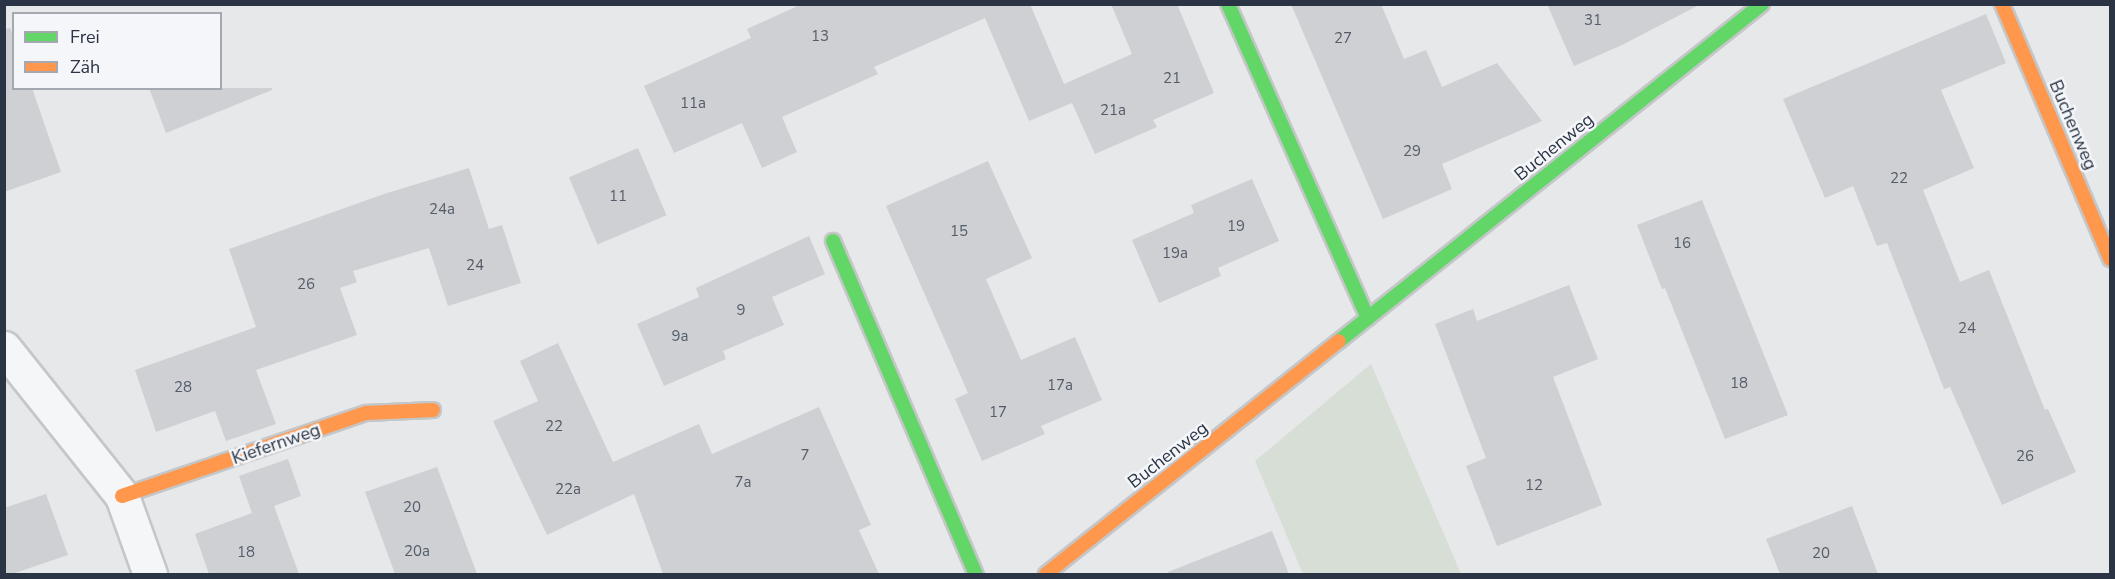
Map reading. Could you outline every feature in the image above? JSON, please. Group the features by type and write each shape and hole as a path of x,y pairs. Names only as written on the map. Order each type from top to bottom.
{"street":[{"path":"1228,4 1368,318"},
{"name":"Buchenweg","path":"1046,574 1762,4"},
{"name":"Buchenweg","path":"2002,4 2110,259"},
{"path":"833,241 976,574"},
{"path":"4,348 122,496 150,574"},
{"name":"Kiefernweg","path":"122,496 366,413 433,410"}],"shaded area":[{"path":"1371,364 1461,574 1303,574 1255,461"}],"building":[{"path":"802,4 1030,4 1064,84 1132,54 1111,4 1177,4 1214,93 1153,120 1157,127 1095,154 1072,103 1029,121 985,18 874,67 878,74 782,117 797,152 762,168 742,123 674,153 644,86 751,38 747,29"},
{"path":"1291,4 1381,4 1404,59 1426,50 1442,87 1497,63 1542,121 1442,164 1452,189 1383,219"},
{"path":"1547,4 1701,4 1622,45 1574,66"},
{"path":"1986,14 2006,63 1941,90 1974,168 1923,190 1960,282 1989,270 2045,410 2048,409 2076,472 2002,505 1950,387 1944,389 1887,243 1877,246 1853,186 1825,198 1783,99"},
{"path":"10,28 12,32 12,90 33,90 61,172 4,192 4,29"},
{"path":"272,88 272,90 166,133 150,90"},
{"path":"638,148 667,215 597,245 569,177"},
{"path":"988,161 1032,258 986,279 1021,360 1075,337 1102,400 1041,426 1045,434 982,461 955,399 968,393 886,206"},
{"path":"469,168 489,229 502,225 521,283 448,306 429,248 353,271 357,282 340,288 357,335 256,370 276,424 226,441 215,411 156,432 135,370 256,327 229,249 384,194"},
{"path":"1252,179 1279,241 1218,268 1221,276 1159,303 1132,240 1194,213 1191,205"},
{"path":"1702,200 1788,415 1725,439 1665,288 1662,289 1637,225"},
{"path":"809,236 825,274 772,297 784,325 723,351 726,359 664,386 637,324 699,297 696,288"},
{"path":"1569,285 1598,359 1553,377 1602,505 1497,546 1466,466 1486,458 1435,324 1473,309 1477,321"},
{"path":"558,343 613,462 699,424 712,454 819,407 871,525 859,530 879,574 663,574 634,494 547,535 493,421 538,401 520,361"},
{"path":"288,459 301,496 274,506 299,574 209,574 195,534 252,513 239,476"},
{"path":"437,467 477,574 395,574 365,492"},
{"path":"46,494 68,555 12,574 4,574 4,508"},
{"path":"1852,506 1878,574 1780,574 1766,539"},
{"path":"1272,531 1289,574 1169,574 1168,572"}],"traffic: fast":[{"path":"1228,4 1368,318"},
{"path":"1339,341 1762,4"},
{"path":"833,241 976,574"}],"traffic: slow":[{"path":"2002,4 2110,259"},
{"path":"1046,574 1339,341"},
{"path":"122,496 366,413 433,410"}]}
